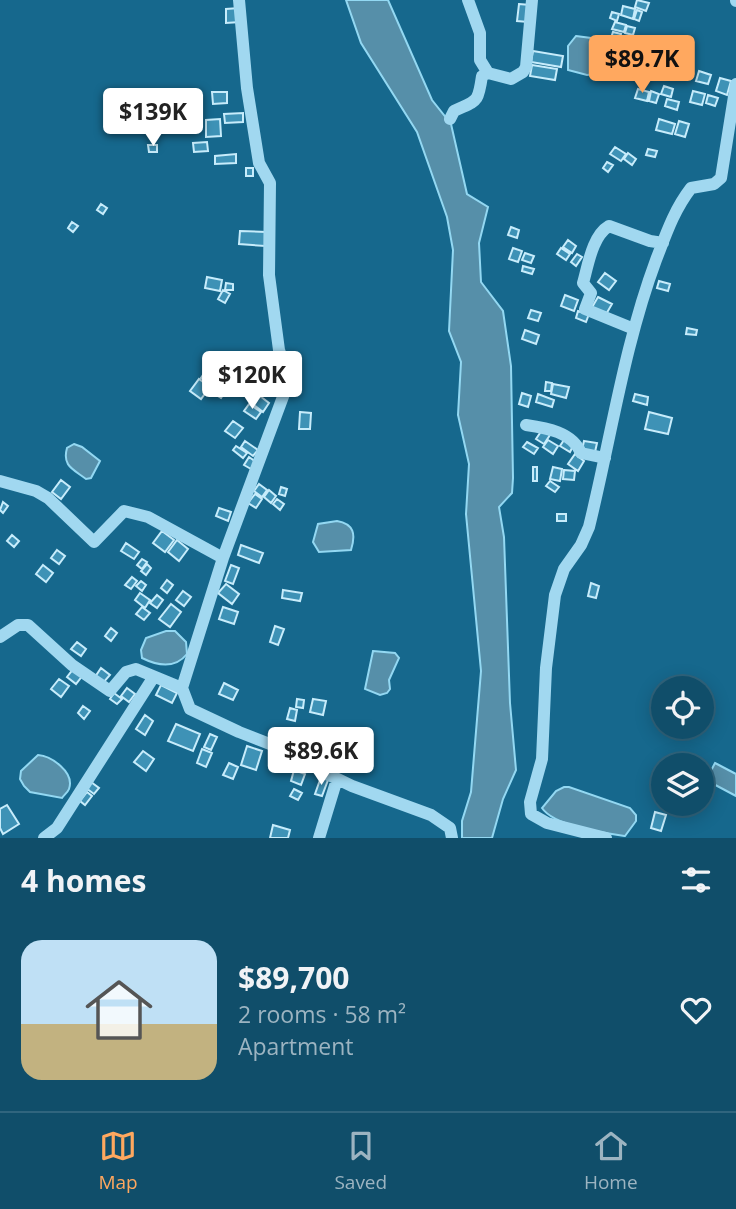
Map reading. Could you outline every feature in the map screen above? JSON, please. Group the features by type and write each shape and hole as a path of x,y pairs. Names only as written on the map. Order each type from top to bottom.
{"street":[{"path":"239,0 247,88 259,163 270,183 269,275 279,350 287,373 284,394 223,558 182,688 190,709 298,755 337,779 431,815 450,828 452,838"},
{"path":"468,0 480,33 481,60 488,73"},
{"path":"450,118 454,111 476,100 482,76 488,73 510,79 526,68 532,0"},
{"path":"606,838 537,819 531,814 530,803 542,759 546,667 555,595 564,569 581,545 589,527 634,329 647,284 678,205 691,188 714,184 721,178 736,84"},
{"path":"634,329 585,309 591,293 583,283 591,256 604,228 609,226 663,243"},
{"path":"526,425 544,427 576,442 581,453 605,458"},
{"path":"0,481 36,491 48,498 94,542 124,511 148,517 223,558"},
{"path":"0,637 18,625 27,625 72,665 110,691 126,671 136,669 182,688"},
{"path":"44,838 57,828 153,678"},
{"path":"319,838 337,779"}],"water":[{"path":"346,0 388,0 432,100 451,124 467,194 488,207 479,243 481,282 503,311 511,366 512,493 499,507 504,537 510,703 516,770 503,799 492,838 462,838 462,821 471,792 481,671 466,514 469,464 458,415 461,362 449,331 453,250 447,217 417,132 361,43"},
{"path":"576,36 591,38 603,55 603,66 596,74 587,75 568,70 568,46"},
{"path":"74,444 100,461 91,478 86,479 67,463 67,448"},
{"path":"337,521 350,527 352,531 351,550 319,552 313,542 318,524"},
{"path":"166,631 175,631 186,642 187,654 177,662 166,665 142,658 141,650 146,638"},
{"path":"373,651 395,653 399,658 389,680 390,689 380,695 365,689"},
{"path":"38,755 61,766 69,777 69,789 62,798 30,792 20,779 21,771"},
{"path":"715,763 736,774 736,796 714,784"},
{"path":"564,787 630,808 636,815 636,821 625,836 580,828 557,820 542,808 556,791"}],"building":[{"path":"637,0 649,3 646,11 635,7"},
{"path":"519,4 530,5 528,22 517,21"},
{"path":"623,6 635,9 633,19 621,15"},
{"path":"239,8 240,22 226,23 226,9"},
{"path":"637,10 642,12 639,21 634,19"},
{"path":"612,12 619,14 617,21 610,18"},
{"path":"615,22 626,25 624,32 612,29"},
{"path":"627,26 635,28 633,35 625,33"},
{"path":"613,32 621,34 619,41 611,38"},
{"path":"533,51 563,56 561,67 531,62"},
{"path":"532,65 557,69 555,80 530,76"},
{"path":"699,71 711,75 708,84 696,81"},
{"path":"720,78 731,81 727,95 716,91"},
{"path":"664,86 673,89 671,97 661,94"},
{"path":"638,89 649,92 647,101 635,98"},
{"path":"651,91 659,94 656,103 649,101"},
{"path":"693,91 705,94 702,105 690,102"},
{"path":"212,92 227,92 227,103 213,104"},
{"path":"708,95 718,98 715,106 706,103"},
{"path":"667,99 679,102 677,110 665,106"},
{"path":"243,113 243,122 225,123 224,114"},
{"path":"220,119 221,136 206,137 206,120"},
{"path":"659,119 675,124 672,134 656,130"},
{"path":"679,121 689,124 685,137 675,134"},
{"path":"207,142 208,151 194,152 193,143"},
{"path":"148,145 157,145 157,152 149,152"},
{"path":"615,147 626,154 621,161 610,154"},
{"path":"648,149 657,151 655,157 646,155"},
{"path":"628,153 636,159 632,165 624,159"},
{"path":"236,154 236,163 215,164 215,156"},
{"path":"607,162 613,165 608,172 603,168"},
{"path":"246,168 253,168 253,176 246,176"},
{"path":"101,204 107,208 103,214 97,210"},
{"path":"72,222 78,226 73,232 68,228"},
{"path":"511,227 519,230 517,238 508,235"},
{"path":"240,231 266,232 265,246 239,244"},
{"path":"568,240 576,246 572,253 563,247"},
{"path":"513,248 522,251 518,262 509,259"},
{"path":"561,248 570,254 566,260 557,254"},
{"path":"525,253 534,256 531,263 522,260"},
{"path":"577,254 582,257 576,266 571,262"},
{"path":"523,266 534,269 532,274 522,271"},
{"path":"605,273 616,281 609,290 598,282"},
{"path":"207,277 222,280 220,291 205,288"},
{"path":"659,281 670,284 668,291 657,288"},
{"path":"226,283 233,284 233,290 225,290"},
{"path":"223,290 230,294 225,303 218,299"},
{"path":"565,295 578,300 574,311 561,306"},
{"path":"598,297 612,304 605,316 591,309"},
{"path":"531,310 541,313 538,321 528,318"},
{"path":"578,311 589,314 586,322 576,318"},
{"path":"687,328 697,330 696,335 686,334"},
{"path":"525,330 539,335 536,344 522,339"},
{"path":"264,357 269,361 264,368 259,364"},
{"path":"244,359 251,364 246,372 239,367"},
{"path":"209,366 219,373 211,384 201,378"},
{"path":"237,368 244,372 239,379 233,374"},
{"path":"266,371 272,375 268,382 262,377"},
{"path":"199,379 210,387 201,399 190,391"},
{"path":"546,382 552,383 551,391 545,391"},
{"path":"221,383 228,388 221,398 213,393"},
{"path":"553,384 569,387 566,398 551,394"},
{"path":"522,393 531,396 528,407 519,404"},
{"path":"538,394 554,400 552,407 536,402"},
{"path":"635,394 648,397 647,405 633,401"},
{"path":"260,396 269,403 263,412 254,405"},
{"path":"249,404 261,412 256,419 244,411"},
{"path":"300,412 311,413 310,429 299,429"},
{"path":"649,412 672,418 668,434 645,429"},
{"path":"233,421 243,428 235,438 225,431"},
{"path":"542,430 550,435 544,444 536,439"},
{"path":"548,440 558,446 553,454 543,447"},
{"path":"564,440 573,446 570,452 560,446"},
{"path":"245,441 258,450 253,456 241,447"},
{"path":"584,441 597,443 595,452 582,450"},
{"path":"527,442 538,448 534,454 523,447"},
{"path":"236,446 247,453 243,458 233,450"},
{"path":"575,454 584,461 578,471 568,464"},
{"path":"249,457 256,462 251,469 244,465"},
{"path":"533,467 537,467 537,481 533,481"},
{"path":"553,467 562,469 560,481 550,479"},
{"path":"564,470 575,471 574,480 563,479"},
{"path":"61,480 70,487 61,499 52,492"},
{"path":"550,481 559,487 555,492 546,486"},
{"path":"259,484 267,490 262,497 254,491"},
{"path":"281,487 287,489 285,496 279,494"},
{"path":"269,490 276,496 271,503 264,497"},
{"path":"255,494 262,499 256,508 248,503"},
{"path":"277,499 284,504 280,510 273,504"},
{"path":"3,502 8,506 3,513 0,510"},
{"path":"219,508 231,512 228,521 216,516"},
{"path":"557,514 566,514 566,521 557,521"},
{"path":"162,531 174,540 165,552 153,543"},
{"path":"12,535 19,541 14,547 7,541"},
{"path":"177,540 188,549 179,561 168,552"},
{"path":"126,543 139,552 134,559 121,551"},
{"path":"241,545 263,553 259,563 238,555"},
{"path":"57,550 65,556 59,564 51,558"},
{"path":"142,559 147,562 142,569 137,565"},
{"path":"147,564 151,568 146,575 141,571"},
{"path":"43,565 53,573 46,582 36,574"},
{"path":"231,565 239,568 233,584 225,581"},
{"path":"132,577 137,581 131,589 125,585"},
{"path":"167,580 173,585 167,593 161,588"},
{"path":"141,581 146,585 142,591 136,586"},
{"path":"591,583 599,586 596,598 588,596"},
{"path":"226,584 239,594 232,604 218,593"},
{"path":"283,590 302,593 300,601 282,598"},
{"path":"183,591 191,597 184,606 176,600"},
{"path":"140,593 150,600 145,608 135,600"},
{"path":"157,595 163,600 157,608 150,603"},
{"path":"171,604 181,612 170,627 159,619"},
{"path":"142,607 150,613 144,620 136,614"},
{"path":"223,607 238,612 234,624 219,619"},
{"path":"275,626 284,629 278,645 270,642"},
{"path":"111,628 117,633 111,641 105,636"},
{"path":"77,642 86,649 81,656 71,649"},
{"path":"74,668 83,675 76,684 67,677"},
{"path":"101,668 110,675 103,683 95,677"},
{"path":"59,679 69,686 61,697 51,689"},
{"path":"224,683 238,690 233,700 219,694"},
{"path":"161,685 177,693 172,703 156,695"},
{"path":"127,688 135,694 129,702 121,696"},
{"path":"114,693 122,699 117,704 110,699"},
{"path":"297,699 304,700 303,708 296,707"},
{"path":"313,699 326,701 323,715 310,712"},
{"path":"83,706 90,711 84,719 78,713"},
{"path":"290,708 297,710 295,721 287,719"},
{"path":"145,715 153,721 145,735 136,729"},
{"path":"176,724 200,734 193,751 168,741"},
{"path":"210,734 217,737 211,750 204,747"},
{"path":"247,746 262,751 256,770 241,765"},
{"path":"202,749 212,753 206,767 197,763"},
{"path":"143,751 154,759 146,771 134,762"},
{"path":"229,763 238,767 233,779 223,775"},
{"path":"294,770 305,774 301,785 291,781"},
{"path":"321,777 328,780 322,796 315,794"},
{"path":"91,782 99,788 94,794 86,788"},
{"path":"294,789 302,793 298,800 290,796"},
{"path":"87,792 92,796 85,805 80,801"},
{"path":"7,805 19,824 3,834 0,828 0,809"},
{"path":"654,816 666,816 661,831 651,828"},
{"path":"273,825 290,830 288,838 270,838"}]}
